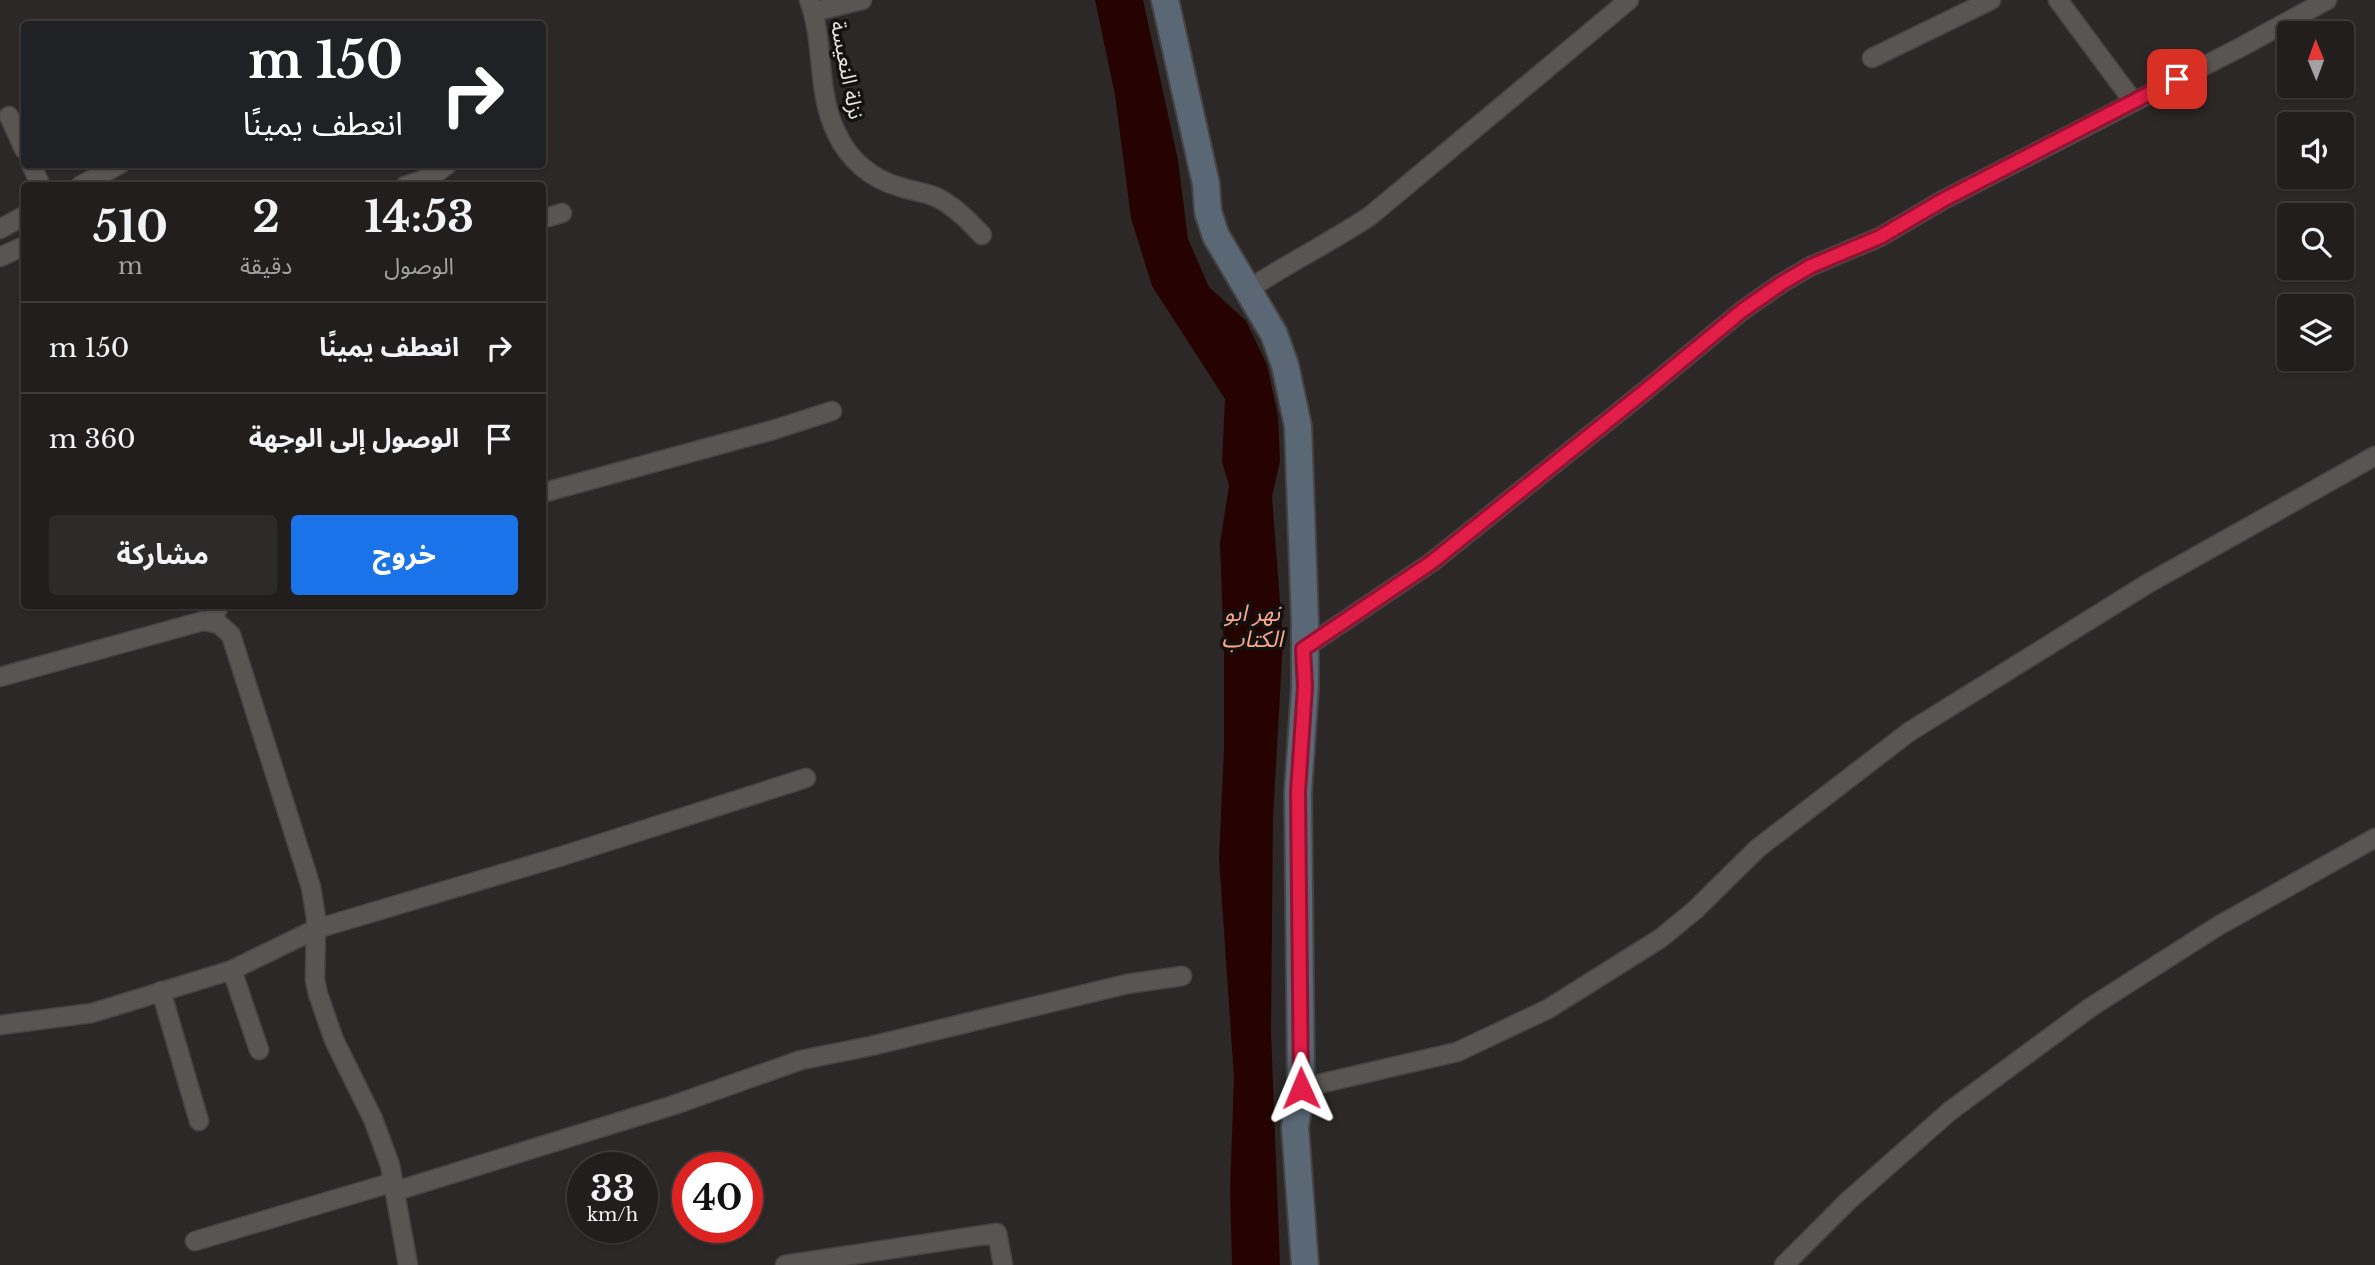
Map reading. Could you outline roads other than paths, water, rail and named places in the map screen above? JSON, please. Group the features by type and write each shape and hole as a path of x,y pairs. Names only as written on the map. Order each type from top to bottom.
{"street":[{"path":"811,6 862,0"},
{"path":"1165,0 1204,172 1208,212 1216,236 1274,334 1285,365 1298,426 1305,687 1298,792 1301,1088 1295,1127 1305,1265"},
{"path":"1249,289 1370,216 1629,0"},
{"path":"1872,58 1991,0"},
{"path":"2058,0 2133,101"},
{"path":"1303,649 1432,562 1743,310 1782,283 1811,266 1880,237 1943,200 2327,0"},
{"name":"نزلة النعيسة","path":"811,6 830,117 842,145 864,169 888,183 939,199 954,208 982,234"},
{"path":"9,116 21,142"},
{"path":"87,182 113,168"},
{"path":"417,182 431,177 443,168"},
{"path":"546,218 562,213"},
{"path":"0,229 21,218"},
{"path":"0,257 21,247"},
{"path":"546,492 773,430 832,411"},
{"path":"1301,1088 1457,1052 1548,1009 1661,938 1695,910 1758,848 1909,732 2147,584 2375,456"},
{"path":"0,677 195,623 215,614 226,629 235,642 307,871 316,929 318,994 334,1040 373,1119 395,1186 408,1265"},
{"path":"0,1025 92,1013 232,970 316,929 562,856 806,778"},
{"path":"1784,1265 1848,1201 1950,1111 2091,1007 2218,926 2375,838"},
{"path":"232,970 259,1051"},
{"path":"195,1241 674,1105 800,1060 871,1046 1126,984 1182,976"},
{"path":"160,991 199,1121"},
{"path":"785,1265 997,1233 1003,1265"}],"water":[{"name":"نهر ابو الكتاب","path":"1095,0 1143,0 1178,160 1188,239 1209,287 1246,321 1267,365 1278,416 1280,461 1272,497 1283,641 1273,818 1271,1032 1280,1265 1232,1265 1230,1191 1234,1077 1219,858 1224,749 1220,543 1229,486 1222,461 1225,399 1152,286 1131,218 1115,95"}]}
